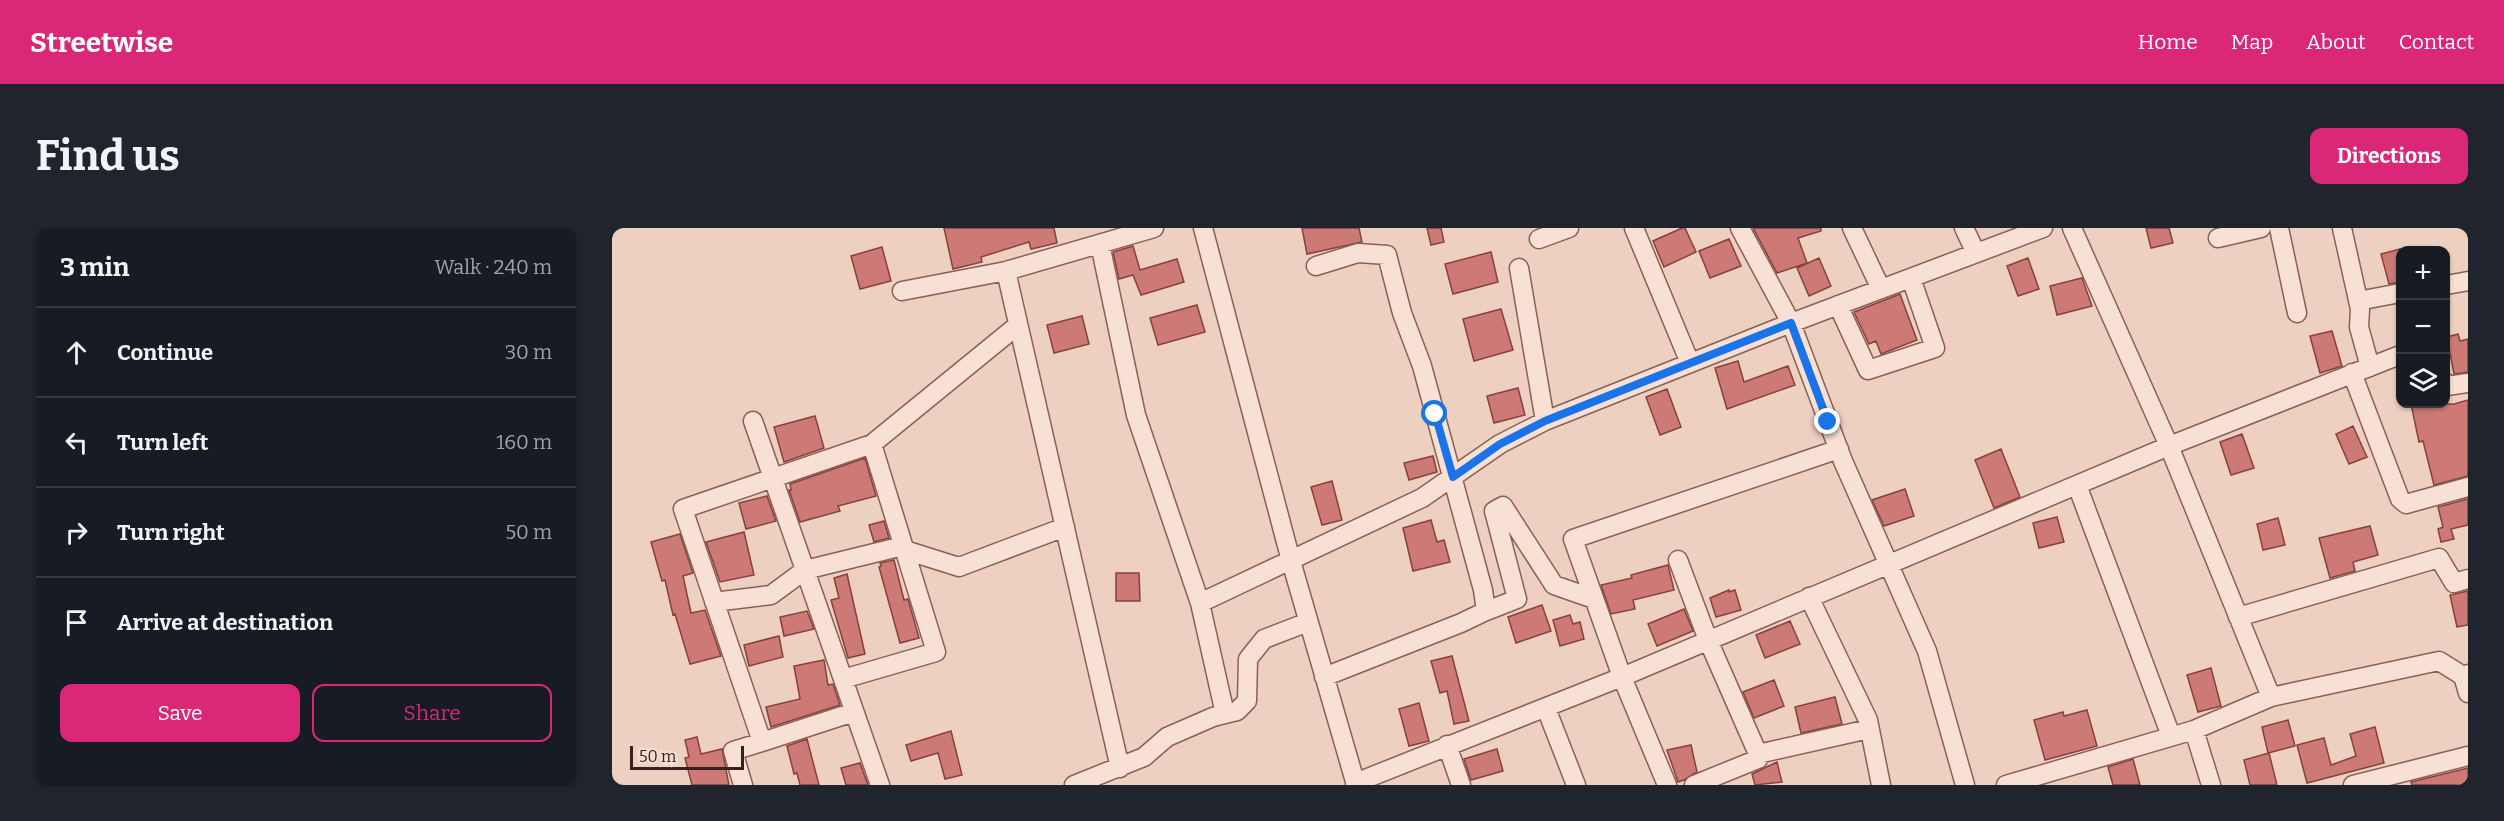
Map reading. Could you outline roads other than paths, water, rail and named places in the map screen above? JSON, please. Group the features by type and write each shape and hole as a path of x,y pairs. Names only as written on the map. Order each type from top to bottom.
{"street":[{"path":"902,291 1006,271 1154,228"},
{"path":"1203,228 1291,561 1355,784 1546,708 2169,446 2396,357"},
{"path":"1539,239 1569,228"},
{"path":"1634,228 1690,363"},
{"path":"1740,228 1791,323 1839,449 1927,651 1965,785"},
{"path":"1852,228 1881,289"},
{"path":"1964,228 1976,254"},
{"path":"1200,603 1422,498 1500,444 1545,421 1791,323 2043,228"},
{"path":"2072,228 2169,446 2271,697"},
{"path":"2217,238 2261,228"},
{"path":"2279,228 2297,313"},
{"path":"2342,228 2358,301 2359,327 2370,367"},
{"path":"1100,244 1136,415 1200,603 1225,714"},
{"path":"1316,266 1358,254 1387,255 1402,313 1422,366 1453,477 1483,590 1486,611 1484,612"},
{"path":"1519,268 1545,421"},
{"path":"1006,271 1120,768"},
{"path":"1838,305 1868,370 1935,348 1911,278"},
{"path":"2450,284 2468,282"},
{"path":"2358,301 2396,294"},
{"path":"762,742 683,509 872,444 1018,325"},
{"path":"2352,373 2400,499 2406,504 2468,487"},
{"path":"2450,385 2468,382"},
{"path":"753,421 880,785"},
{"path":"843,679 936,652 872,444"},
{"path":"1667,785 1622,676 1573,539 1839,449"},
{"path":"2077,485 2171,736"},
{"path":"1324,677 1517,599 1494,511 1503,506 1554,585 1594,599"},
{"path":"714,602 771,595 805,570 904,548 958,567 1065,527"},
{"path":"2238,617 2439,558 2454,582 2468,579"},
{"path":"1678,560 1708,640 1758,754 1758,759 1694,785"},
{"path":"1809,597 1868,720 1881,785"},
{"path":"1074,785 1144,757 1167,737 1189,726 1237,711 1247,701 1248,659 1264,639 1308,622"},
{"path":"2006,785 2194,730 2271,697 2439,661 2466,681"},
{"path":"1546,708 1576,785"},
{"path":"742,785 733,751 854,712"},
{"path":"1758,754 1869,729"},
{"path":"2194,730 2211,785"},
{"path":"1447,746 1461,785"},
{"path":"2353,785 2468,756"}]}
